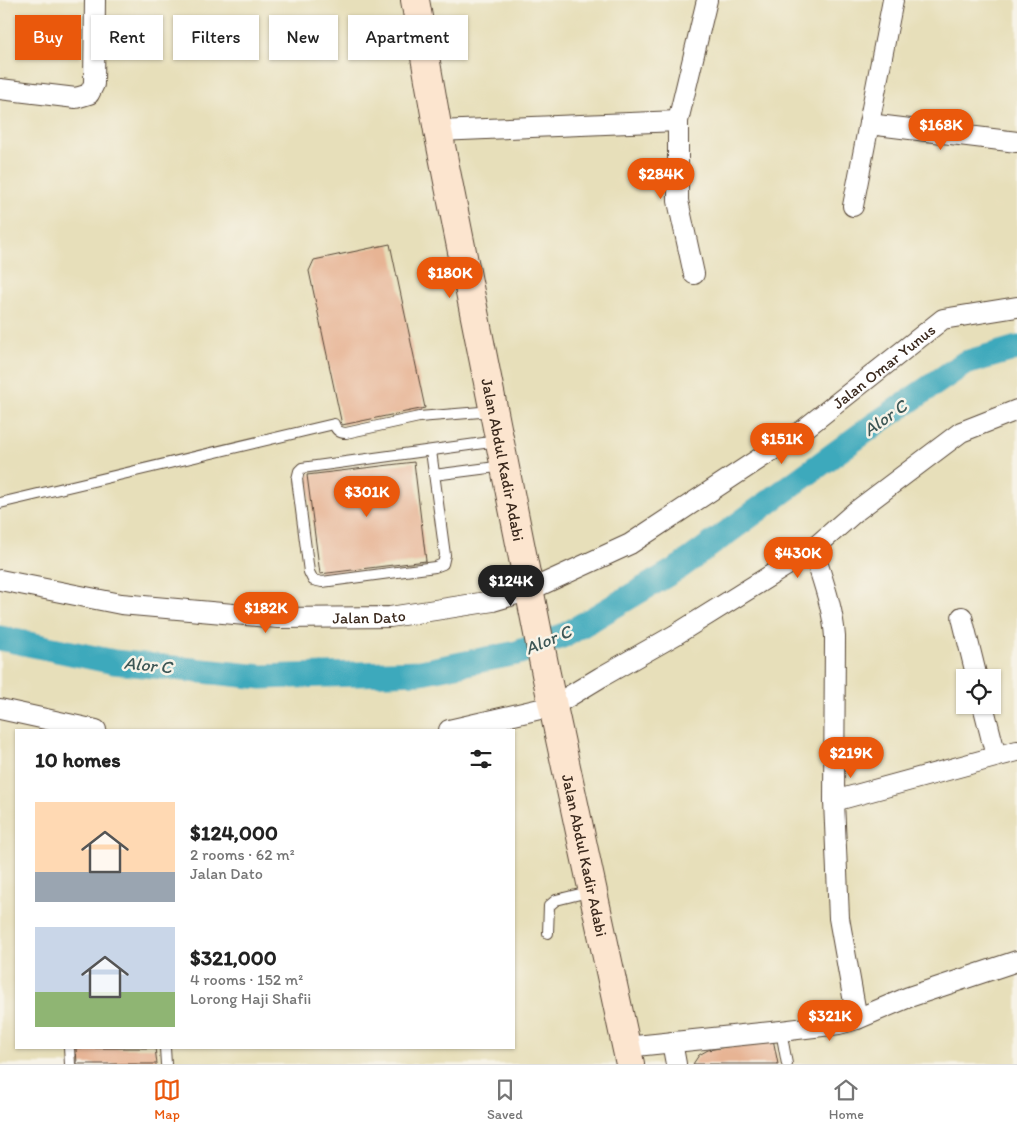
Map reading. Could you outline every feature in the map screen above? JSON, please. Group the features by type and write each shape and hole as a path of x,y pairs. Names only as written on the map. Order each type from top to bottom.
{"main road":[{"name":"Jalan Abdul Kadir Adabi","path":"415,0 438,132 546,674 628,1055"}],"street":[{"path":"0,89 76,98 89,94 94,84 95,0"},
{"path":"694,274 678,201 678,121 707,0"},
{"path":"853,206 893,0"},
{"path":"438,132 678,121"},
{"path":"869,124 1017,142"},
{"name":"Jalan Omar Yunus","path":"532,603 630,544 803,430 943,319 1017,307"},
{"path":"453,729 553,706 675,635 813,549 855,512 961,432 1017,410"},
{"path":"813,549 834,621 834,801 839,918 857,1019"},
{"name":"Jalan Dato","path":"0,580 122,604 278,618 390,617 493,601 532,603"},
{"path":"962,617 975,669"},
{"path":"0,709 91,729"},
{"path":"985,714 996,756"},
{"path":"834,801 1017,751"},
{"path":"628,1055 672,1042 838,1024 857,1019 909,997 1017,961"},
{"path":"672,1042 676,1064"}],"lane":[{"path":"0,503 334,424 341,433 419,417 494,410"},
{"path":"431,451 445,555 443,564 435,567 322,582 313,580 310,572 297,480 299,471 306,467 431,451 502,454"},
{"path":"434,475 502,454"},
{"path":"548,933 549,906 556,900 593,891"},
{"path":"781,1031 787,1064"},
{"path":"69,1049 70,1064"},
{"path":"165,1049 166,1064"}],"building":[{"path":"390,244 425,408 342,425 309,271 314,260"},
{"path":"414,462 426,561 320,574 307,475"},
{"path":"773,1039 778,1064 693,1064 699,1055 708,1050"},
{"path":"76,1049 155,1049 157,1064 77,1064"}],"waterway":[{"name":"Alor C","path":"0,638 114,662 262,677 421,672 517,653 567,634 680,567 874,425 965,363 1017,348"}]}
